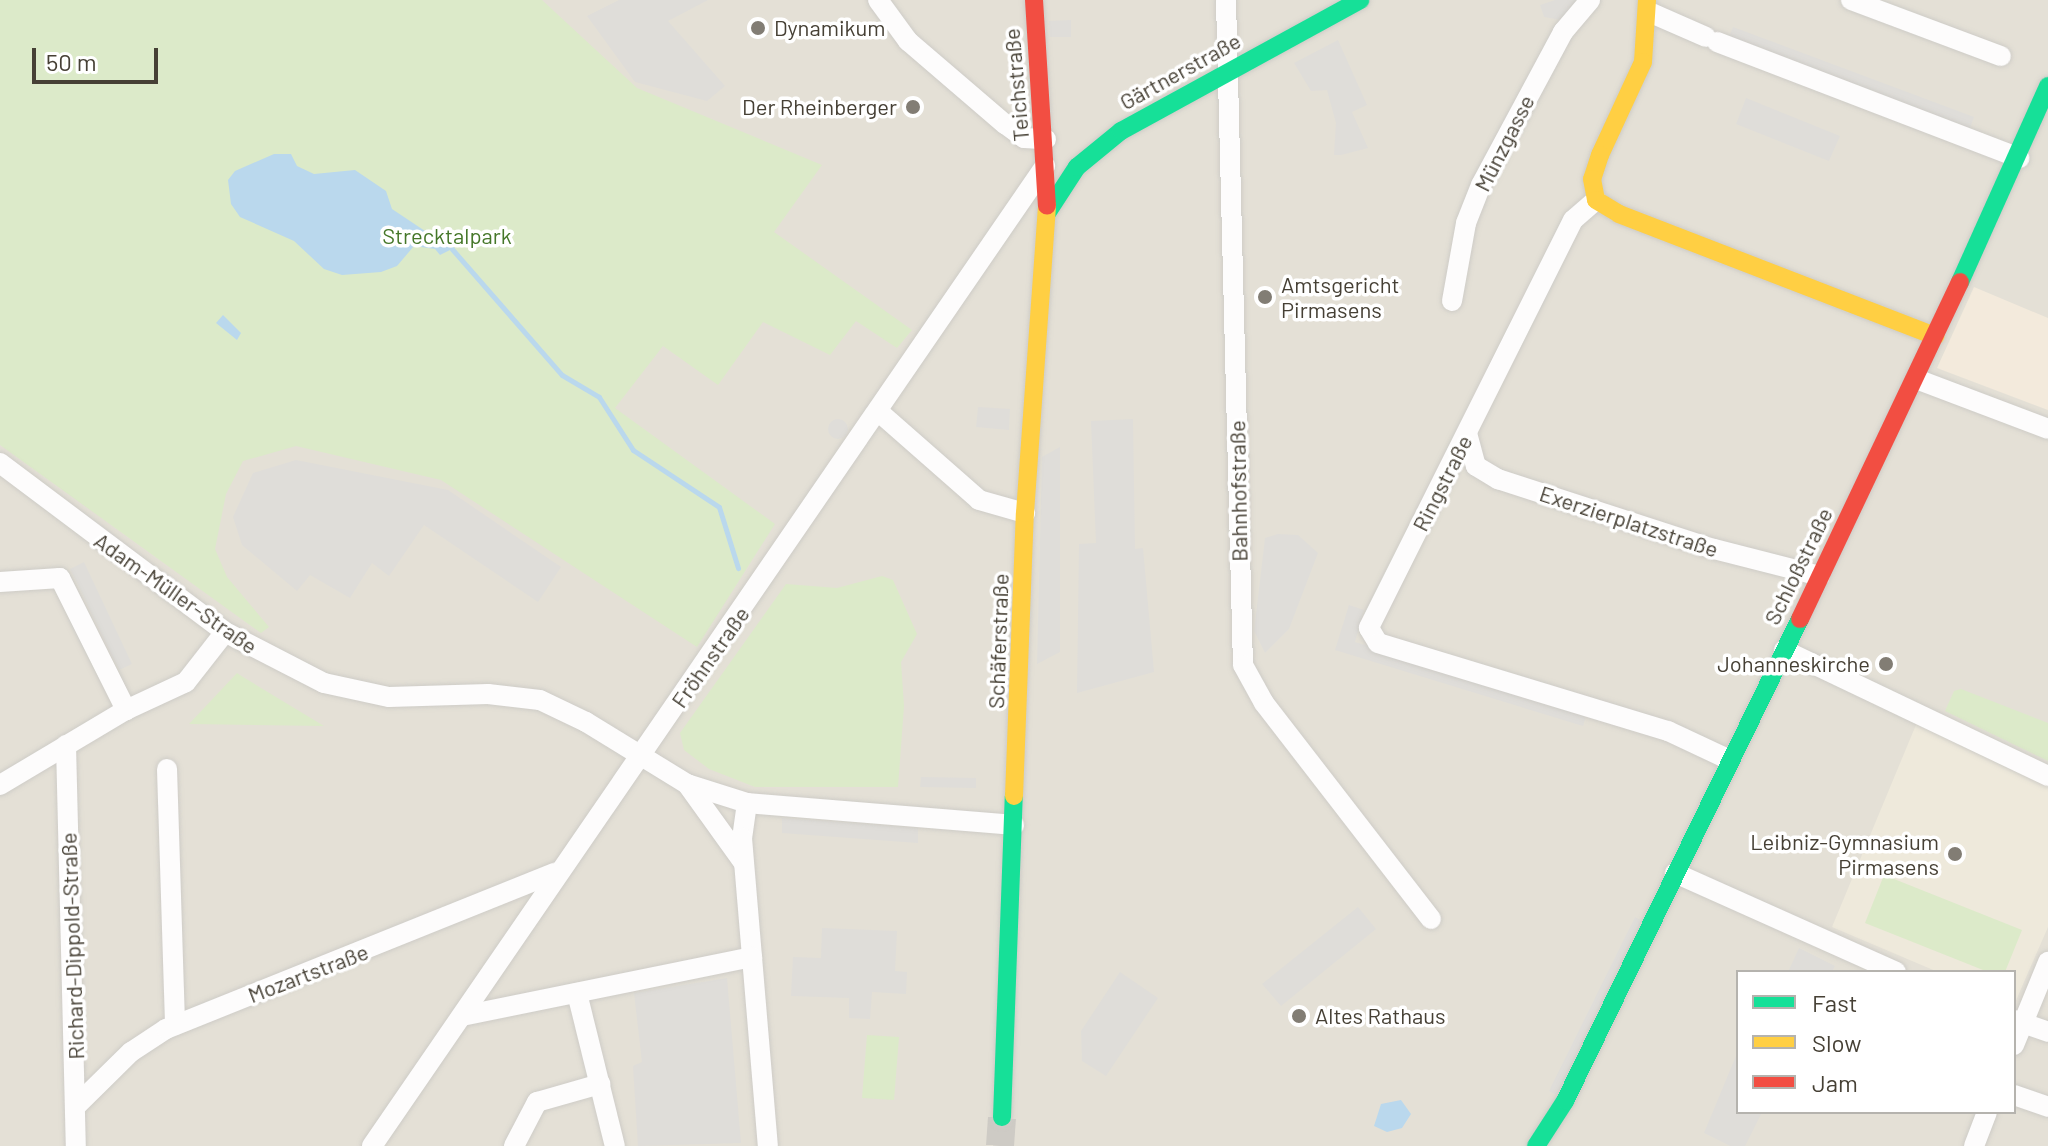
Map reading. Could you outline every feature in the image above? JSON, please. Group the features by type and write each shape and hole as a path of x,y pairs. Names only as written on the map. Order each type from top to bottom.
{"main road":[{"name":"Teichstraße","path":"1034,0 1056,138 1045,166"},
{"name":"Gärtnerstraße","path":"1047,213 1093,152 1231,69 1360,0"},
{"path":"1648,6 1643,62 1592,179 1596,200 1619,214 1935,336"},
{"name":"Schloßstraße","path":"1536,1146 1565,1101 1916,379 2019,158 2048,86"},
{"path":"1056,138 1093,152"},
{"name":"Schäferstraße","path":"1002,1117 1025,513 1047,213 1045,166"}],"street":[{"path":"878,0 908,41 1005,124 1024,138 1056,138"},
{"name":"Bahnhofstraße","path":"1226,0 1231,69 1243,665 1264,703 1431,919"},
{"name":"Münzgasse","path":"1452,301 1466,223 1481,185 1563,32 1590,0"},
{"path":"1851,0 1995,53"},
{"path":"1648,6 1712,40 2019,158"},
{"name":"Fröhnstraße","path":"372,1146 559,871 879,412 1045,166"},
{"name":"Ringstraße","path":"1596,200 1573,220 1369,628 1378,643 1668,731 1706,746 1730,760"},
{"path":"1916,379 2048,429"},
{"path":"879,412 979,500 1025,513"},
{"name":"Exerzierplatzstraße","path":"1467,433 1476,466 1498,479 1714,549 1820,576"},
{"name":"Adam-Müller-Straße","path":"0,463 225,632 283,665 359,693 431,699 488,694 540,700 687,784"},
{"path":"0,582 60,578 126,710"},
{"path":"0,785 126,710 186,682 225,632"},
{"path":"1784,650 2048,776"},
{"name":"Richard-Dippold-Straße","path":"66,745 76,1146"},
{"path":"167,769 175,1025"},
{"path":"687,784 747,803 1014,825"},
{"path":"687,784 745,866"},
{"path":"747,803 742,838 768,1146"},
{"name":"Mozartstraße","path":"77,1105 131,1052 175,1025 559,871"},
{"path":"1675,873 1892,970"},
{"path":"462,1016 752,957"},
{"path":"2048,962 2018,1022 2048,1032"},
{"path":"577,993 615,1146"},
{"path":"514,1146 537,1102 600,1084"},
{"path":"2016,1096 2048,1107"},
{"path":"1974,1146 1986,1114"}],"shaded area":[{"path":"0,0 2048,0 2048,1146 0,1146"},
{"path":"619,0 708,0 668,21 725,86 707,101 635,82 587,16"},
{"path":"1555,0 1577,0 1561,20 1544,17 1540,5"},
{"path":"1071,20 1071,37 1050,37 1049,21"},
{"path":"1733,27 1974,117 1969,131 1728,40"},
{"path":"1338,40 1367,105 1352,112 1368,148 1334,155 1336,123 1327,90 1311,91 1294,63"},
{"path":"1746,98 1840,136 1829,161 1736,124"},
{"path":"1974,287 2048,318 2048,410 1937,368"},
{"path":"978,407 1010,409 1009,430 976,427"},
{"path":"838,419 845,422 848,429 845,436 838,439 831,436 828,429 831,422"},
{"path":"1133,419 1135,549 1143,548 1154,672 1077,693 1079,544 1096,543 1091,421"},
{"path":"1060,447 1060,652 1037,664 1042,457"},
{"path":"296,460 448,490 561,567 538,602 424,525 389,576 372,563 350,598 310,575 297,591 242,545 233,517 253,473"},
{"path":"1278,534 1298,535 1318,553 1289,629 1265,653 1254,631 1265,538"},
{"path":"84,562 132,664 119,670 70,569"},
{"path":"1349,605 1364,610 1355,642 1587,713 1583,726 1335,650"},
{"name":"Leibniz-Gymnasium Pirmasens","path":"1918,720 2048,782 2048,927 2016,1000 2016,970 1933,970 1832,927"},
{"path":"921,777 976,778 976,788 920,787"},
{"path":"782,818 918,828 918,843 782,833"},
{"path":"1358,907 1376,929 1281,1006 1262,984"},
{"path":"1635,917 1642,921 1557,1095 1549,1091"},
{"path":"822,928 897,931 895,971 907,972 906,994 872,992 870,1019 849,1018 849,998 791,996 793,957 821,958"},
{"path":"1799,948 1835,966 1833,970 1789,970"},
{"path":"1120,972 1158,998 1106,1076 1082,1061 1081,1031"},
{"path":"727,978 741,1143 638,1146 633,1066 642,1062 634,993"},
{"path":"1736,1056 1736,1114 1761,1114 1745,1146 1730,1146 1704,1133"}],"green space":[{"name":"Strecktalpark","path":"0,0 542,0 637,88 822,165 774,232 912,330 897,348 856,321 830,355 763,322 718,385 663,346 615,408 775,524 697,647 441,480 296,446 243,461 226,494 215,549 227,577 269,627 261,633 0,445"},
{"path":"882,576 893,580 917,634 901,662 904,706 898,787 755,787 709,769 684,750 680,733 786,584 837,588"},
{"path":"237,673 243,677 324,726 189,724"},
{"path":"1961,689 2048,723 2048,761 1945,711 1954,691"},
{"path":"1884,875 2022,930 2006,970 1983,970 1865,923"},
{"path":"867,1035 899,1037 894,1100 862,1098"}],"water":[{"path":"274,154 291,154 297,166 314,174 355,170 386,191 392,209 452,249 440,255 435,249 414,246 397,266 381,272 342,275 324,269 294,241 240,217 231,204 228,180 235,171"},
{"path":"223,315 241,333 237,340 216,323"},
{"path":"1401,1100 1411,1114 1402,1128 1387,1132 1374,1126 1381,1104"}],"waterway":[{"path":"452,249 562,375 599,397 633,450 719,507 738,568"}],"tunnel":[{"path":"1000,1146 1002,1117"}],"traffic: fast":[{"path":"1047,213 1077,167 1121,131 1360,0"},
{"path":"1960,282 2048,86"},
{"path":"1536,1146 1565,1101 1800,619"},
{"path":"1002,1117 1014,796"}],"traffic: slow":[{"path":"1647,0 1643,62 1600,155 1592,179 1596,200 1619,214 1935,336"},
{"path":"1014,796 1025,513 1047,206"}],"traffic: jam":[{"path":"1034,0 1047,206"},
{"path":"1800,619 1960,282"}],"place":[{"name":"Dynamikum","path":"758,28"},
{"name":"Der Rheinberger","path":"913,107"},
{"name":"Amtsgericht Pirmasens","path":"1265,297"},
{"name":"Johanneskirche","path":"1886,664"},
{"name":"Leibniz-Gymnasium Pirmasens","path":"1955,854"},
{"name":"Altes Rathaus","path":"1299,1016"}]}
